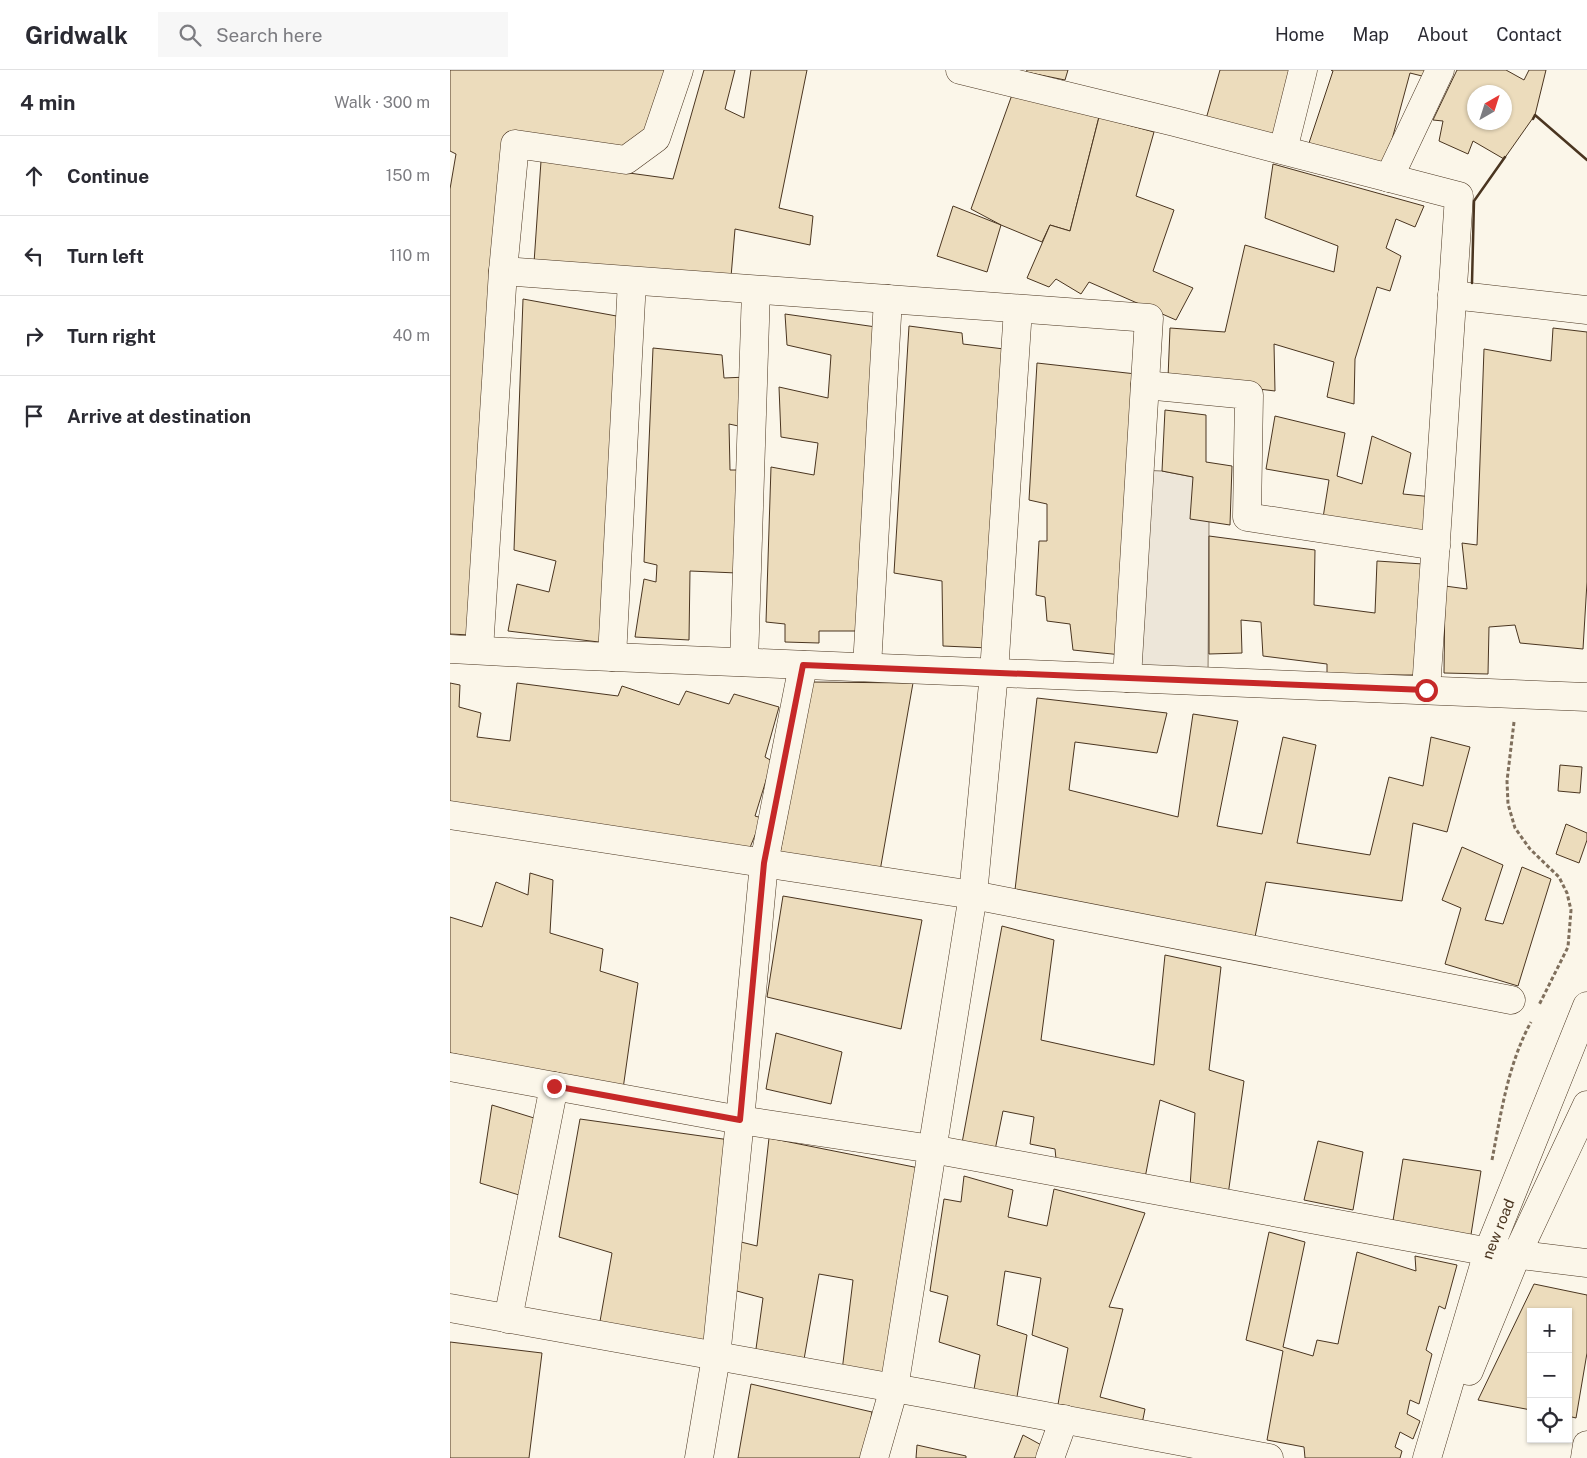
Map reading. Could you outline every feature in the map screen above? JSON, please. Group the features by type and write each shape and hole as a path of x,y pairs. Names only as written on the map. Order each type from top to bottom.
{"street":[{"path":"479,650 503,271 515,144 626,160 656,138 679,70"},
{"path":"960,70 1174,122 1459,196 1426,690"},
{"path":"1283,150 1303,70"},
{"path":"1389,178 1440,70"},
{"path":"503,271 1148,318 1127,678"},
{"path":"612,657 632,281"},
{"path":"744,662 756,290"},
{"path":"1452,295 1587,310"},
{"path":"867,667 888,299"},
{"path":"874,1458 894,1388 973,895 994,673 1018,309"},
{"path":"1145,385 1249,395 1247,517 1436,546"},
{"path":"450,649 1587,697"},
{"path":"700,1458 716,1357 764,863 803,665"},
{"path":"450,815 973,895 1511,1000"},
{"name":"new road","path":"1427,1458 1488,1252 1587,1006"},
{"path":"450,1067 740,1120 932,1149 1488,1252 1587,1262"},
{"path":"508,1319 554,1086"},
{"name":"new road","path":"1433,1458 1517,1254 1587,1105"},
{"path":"450,1308 1269,1458"},
{"path":"1050,1458 1064,1419"},
{"path":"1584,1458 1587,1445"}],"path":[{"path":"1517,694 1507,781 1508,804 1515,828 1530,849 1559,877 1567,893 1571,910 1568,947 1537,1011"},
{"path":"1491,1169 1508,1080 1524,1034 1532,1019"}],"shaded area":[{"path":"1140,470 1162,471 1193,477 1209,522 1208,677 1127,678"}],"building":[{"path":"450,70 665,70 647,135 618,148 506,133 479,480 470,635 450,634 450,189 456,154 450,151"},
{"path":"704,70 735,70 725,109 744,118 751,70 807,70 779,208 813,216 810,245 735,229 731,277 534,263 541,161 673,179"},
{"path":"1027,70 1068,70 1065,80 1026,72"},
{"path":"1220,70 1294,70 1277,139 1206,119"},
{"path":"1331,70 1428,70 1426,77 1410,73 1384,169 1307,149 1333,71"},
{"path":"1457,70 1506,70 1524,80 1529,70 1546,70 1535,115 1504,159 1473,141 1468,154 1439,141 1443,121 1433,120"},
{"path":"1013,92 1099,117 1070,231 1050,225 1042,242 1001,225 971,209"},
{"path":"1099,117 1154,132 1136,196 1174,210 1153,271 1193,288 1176,320 1089,282 1081,294 1056,279 1049,287 1027,278 1050,225 1070,231"},
{"path":"1273,164 1424,206 1415,227 1396,219 1386,248 1401,256 1390,291 1377,287 1355,359 1354,404 1327,397 1334,362 1274,344 1275,391 1168,378 1170,328 1225,332 1245,245 1334,272 1338,246 1265,218"},
{"path":"953,206 1001,225 987,272 937,256"},
{"path":"523,299 622,317 607,643 508,631 517,584 549,592 556,561 514,550"},
{"path":"785,314 876,327 863,631 819,631 819,643 785,642 785,624 766,622 771,467 814,475 818,443 781,437 779,387 828,398 831,355 787,345"},
{"path":"909,326 962,333 963,344 1004,349 989,648 943,646 942,581 894,573"},
{"path":"1553,328 1587,332 1587,582 1583,649 1520,643 1515,625 1489,627 1488,674 1444,673 1445,586 1467,589 1462,543 1477,545 1484,349 1551,361"},
{"path":"653,348 722,355 724,378 747,377 743,427 729,424 730,470 743,470 737,573 690,571 689,640 635,637 644,579 656,582 657,565 644,562"},
{"path":"1037,363 1136,374 1122,655 1073,650 1070,624 1047,621 1045,597 1036,595 1039,541 1047,541 1047,504 1029,500"},
{"path":"1165,410 1206,415 1206,462 1232,466 1230,525 1190,519 1193,477 1162,471"},
{"path":"1275,416 1345,433 1337,476 1362,484 1372,436 1411,453 1403,494 1433,497 1430,539 1322,524 1329,480 1266,469"},
{"path":"1209,536 1315,550 1314,605 1375,613 1377,561 1423,564 1419,675 1327,675 1327,664 1263,656 1261,622 1241,620 1242,653 1209,654"},
{"path":"812,682 913,683 880,871 780,853"},
{"path":"450,683 460,685 459,707 481,713 477,737 510,741 517,683 618,696 622,686 679,705 686,691 729,704 734,694 779,707 765,757 772,761 755,816 762,818 749,850 450,806"},
{"path":"1037,698 1167,713 1157,753 1075,742 1069,790 1178,817 1193,714 1238,721 1217,826 1262,834 1283,737 1316,745 1297,843 1370,855 1389,777 1423,786 1431,737 1470,747 1447,832 1413,823 1402,901 1266,882 1254,942 1015,890"},
{"path":"1560,765 1582,767 1580,793 1558,791"},
{"path":"1566,824 1587,833 1587,840 1579,863 1556,854"},
{"path":"1462,847 1503,865 1485,920 1503,924 1522,867 1551,879 1518,986 1445,964 1461,908 1442,900"},
{"path":"530,873 553,880 550,933 603,949 600,971 638,983 623,1089 450,1053 450,917 482,927 496,882 528,895"},
{"path":"783,896 922,920 901,1029 767,997"},
{"path":"1002,926 1054,940 1041,1040 1154,1065 1165,955 1221,967 1209,1070 1244,1081 1228,1195 1190,1187 1195,1113 1160,1100 1145,1178 1056,1159 1055,1149 1030,1144 1034,1117 1003,1111 995,1150 962,1143"},
{"path":"776,1033 842,1052 831,1104 766,1089"},
{"path":"492,1105 534,1118 519,1195 480,1183"},
{"path":"580,1119 730,1140 709,1349 599,1327 612,1253 559,1237"},
{"path":"769,1138 919,1168 888,1380 842,1371 853,1280 819,1274 803,1365 755,1356 763,1298 733,1290 737,1241 757,1246"},
{"path":"1318,1141 1363,1152 1353,1210 1304,1200"},
{"path":"1403,1159 1481,1171 1470,1241 1392,1227"},
{"path":"964,1176 1013,1190 1008,1217 1047,1226 1054,1189 1145,1213 1109,1307 1123,1309 1100,1397 1145,1409 1141,1429 1057,1410 1068,1348 1032,1335 1041,1278 1005,1271 997,1325 1027,1335 1016,1403 973,1395 980,1355 939,1342 948,1296 930,1291 944,1199 961,1202"},
{"path":"1269,1232 1305,1242 1283,1347 1313,1356 1317,1340 1338,1344 1357,1252 1416,1271 1415,1256 1457,1265 1445,1309 1439,1306 1426,1350 1432,1354 1419,1404 1410,1400 1407,1414 1420,1421 1413,1439 1400,1432 1395,1447 1402,1451 1400,1458 1305,1458 1304,1447 1267,1440 1283,1351 1246,1340"},
{"path":"1534,1284 1587,1295 1587,1353 1576,1418 1572,1417 1572,1308 1527,1308 1527,1409 1478,1400"},
{"path":"450,1342 542,1353 529,1458 450,1458"},
{"path":"751,1384 872,1412 864,1458 738,1458"},
{"path":"1023,1435 1045,1447 1041,1458 1014,1458"},
{"path":"917,1445 966,1456 966,1458 916,1458"}],"wall":[{"path":"1533,119 1535,115 1587,160"},
{"path":"1472,283 1474,201 1505,157"}],"route":[{"path":"554,1086 740,1120 764,863 803,665 1426,690"}]}
